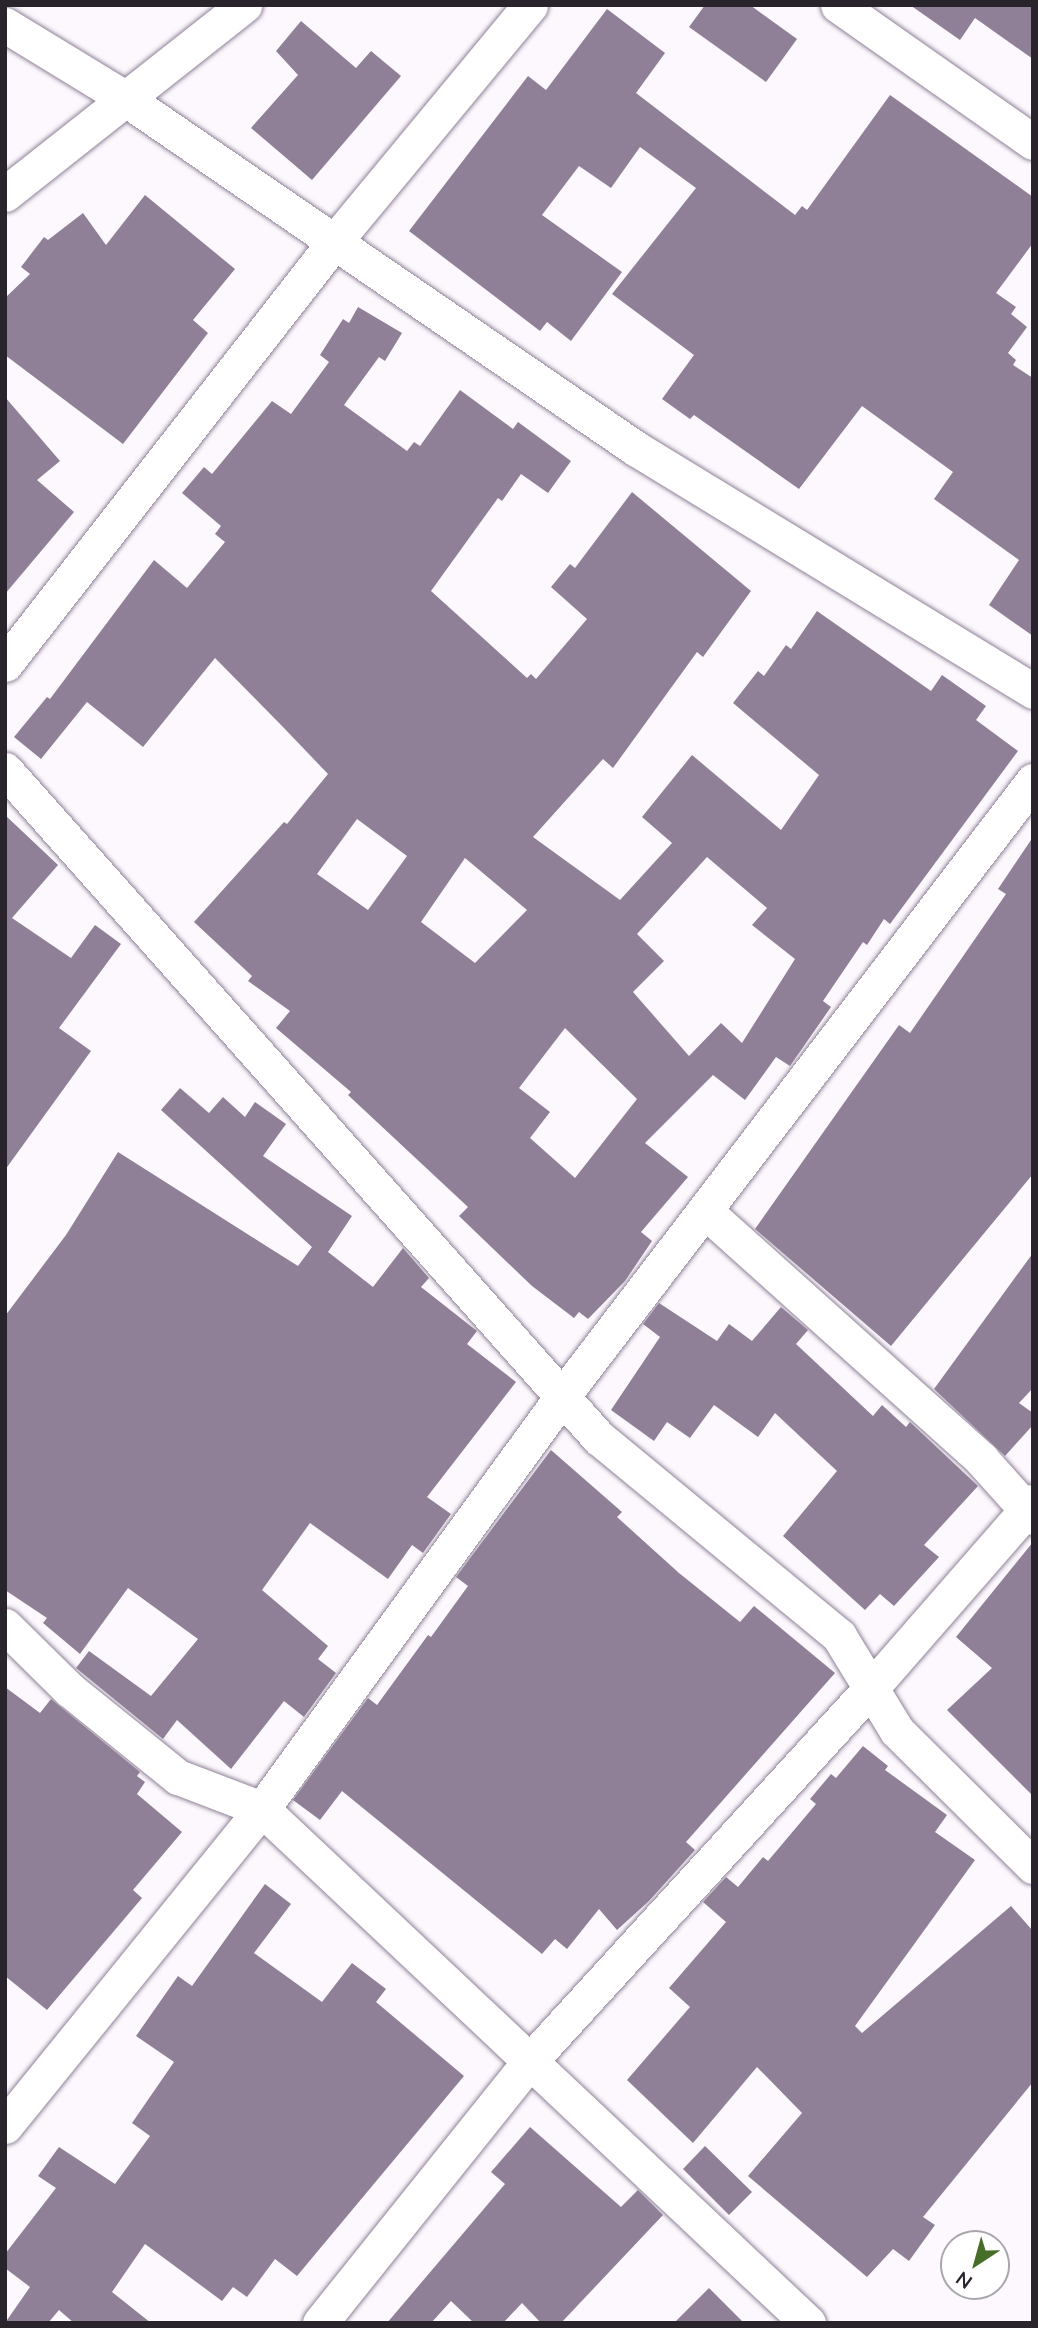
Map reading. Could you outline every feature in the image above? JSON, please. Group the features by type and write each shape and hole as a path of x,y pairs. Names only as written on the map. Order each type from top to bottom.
{"street":[{"path":"5,194 123,97 244,5"},
{"path":"5,664 335,242 530,5"},
{"path":"838,5 1033,142"},
{"path":"5,25 123,97 635,448 1033,691"},
{"path":"5,770 564,1394 599,1438 839,1636 897,1731 1033,1866"},
{"path":"5,2126 262,1809 564,1394 1033,781"},
{"path":"320,2323 529,2062 1031,1509 981,1460 705,1210"},
{"path":"5,1626 70,1690 178,1777 262,1809 808,2323"}],"building":[{"path":"705,5 750,5 797,39 766,82 689,27"},
{"path":"910,5 1033,5 1033,59 975,18 960,40"},
{"path":"607,9 665,53 636,93 795,215 802,206 807,210 890,95 1033,197 1033,243 996,293 1016,307 1011,314 1027,327 1008,353 1016,360 1013,365 1033,378 1033,636 989,605 1019,560 934,499 953,472 862,406 799,489 694,415 690,419 662,399 694,355 612,294 696,188 640,147 611,188 579,166 542,215 622,272 571,341 547,322 540,331 409,231 528,76 546,90"},
{"path":"301,21 356,68 371,51 401,76 312,180 251,128 298,75 276,51"},
{"path":"145,195 235,269 193,320 208,333 123,444 5,355 5,298 30,274 21,267 44,237 48,240 83,213 106,245"},
{"path":"358,307 402,333 385,361 379,357 344,405 407,451 414,442 420,446 460,390 513,429 518,422 571,461 548,493 521,474 502,501 498,498 431,591 527,678 531,674 536,679 587,619 551,587 570,564 575,568 632,492 751,591 703,657 697,652 613,768 603,759 533,837 620,900 672,843 642,817 692,755 781,830 819,775 733,703 758,671 764,676 786,645 791,649 817,611 931,691 942,675 986,706 976,720 1018,751 890,924 884,919 867,945 863,942 823,1001 831,1007 790,1066 776,1057 745,1100 713,1075 645,1143 688,1177 641,1232 652,1241 625,1281 588,1319 579,1312 574,1318 532,1286 459,1216 468,1207 348,1095 351,1092 276,1028 290,1011 248,981 252,976 194,922 284,822 287,824 328,774 215,658 143,747 87,702 41,759 14,737 47,697 50,699 154,560 187,588 225,542 215,534 221,526 182,493 204,467 212,474 272,401 291,414 329,362 320,355 343,319 349,323","holes":["357,819 407,856 368,910 317,874","707,857 767,908 752,925 795,959 742,1043 721,1023 689,1056 633,992 664,961 637,934","465,858 527,910 475,963 421,922","565,1028 637,1099 575,1178 530,1138 550,1112 519,1088"]},
{"path":"5,397 60,461 37,480 74,512 5,594"},
{"path":"5,815 58,865 12,918 71,958 95,925 121,944 59,1028 91,1051 5,1170"},
{"path":"1033,837 1033,1174 891,1346 755,1229 899,1025 910,1033 1006,894 998,889"},
{"path":"180,1088 209,1113 223,1097 245,1117 255,1102 286,1124 263,1156 352,1216 328,1252 373,1287 403,1248 429,1278 421,1287 477,1331 467,1344 516,1382 427,1497 451,1514 423,1553 412,1545 388,1579 310,1523 262,1590 328,1646 318,1659 336,1673 304,1717 284,1701 231,1769 177,1720 163,1739 76,1668 89,1651 151,1696 198,1639 128,1588 80,1654 43,1623 47,1618 5,1590 5,1316 66,1235 118,1152 298,1266 312,1247 161,1110"},
{"path":"1033,1253 1033,1388 1019,1403 1033,1413 1033,1425 1005,1456 934,1389"},
{"path":"659,1303 717,1341 729,1324 752,1341 781,1307 808,1330 796,1344 873,1416 882,1405 906,1427 910,1422 978,1486 924,1545 939,1557 894,1606 880,1594 865,1610 783,1536 837,1471 775,1413 758,1437 714,1405 690,1438 667,1422 654,1441 611,1410 660,1337 643,1324"},
{"path":"551,1450 622,1512 617,1517 679,1573 740,1622 754,1606 835,1673 686,1842 695,1850 649,1901 617,1930 599,1909 567,1949 555,1939 542,1954 342,1791 320,1820 293,1800 368,1698 377,1705 428,1635 431,1637 468,1586 456,1577"},
{"path":"1033,1542 1033,1796 947,1710 992,1668 956,1637"},
{"path":"5,1687 40,1713 51,1699 140,1772 137,1776 145,1782 137,1794 182,1832 133,1890 142,1898 47,2010 5,1976"},
{"path":"863,1746 888,1766 885,1770 947,1815 935,1832 975,1860 855,2026 862,2033 1011,1906 1033,1931 1033,2082 923,2217 935,2225 909,2261 893,2249 867,2277 748,2176 802,2113 757,2067 693,2143 627,2080 690,2007 669,1988 726,1922 703,1902 726,1877 738,1887 763,1857 768,1861 816,1804 810,1799 831,1774 836,1778"},
{"path":"265,1884 291,1904 254,1953 322,2002 352,1963 386,1989 376,2002 464,2076 297,2276 275,2259 247,2297 233,2287 222,2301 145,2244 112,2292 151,2323 74,2323 59,2310 48,2323 5,2323 30,2287 5,2268 5,2254 56,2188 38,2176 59,2147 115,2184 150,2136 132,2123 174,2062 136,2036 178,1976 192,1986"},
{"path":"530,2127 621,2207 638,2190 663,2215 561,2323 541,2323 522,2303 503,2323 474,2323 451,2301 431,2323 387,2323 505,2184 491,2172"},
{"path":"705,2146 752,2192 729,2215 683,2169"},
{"path":"709,2288 744,2323 674,2323"}]}
